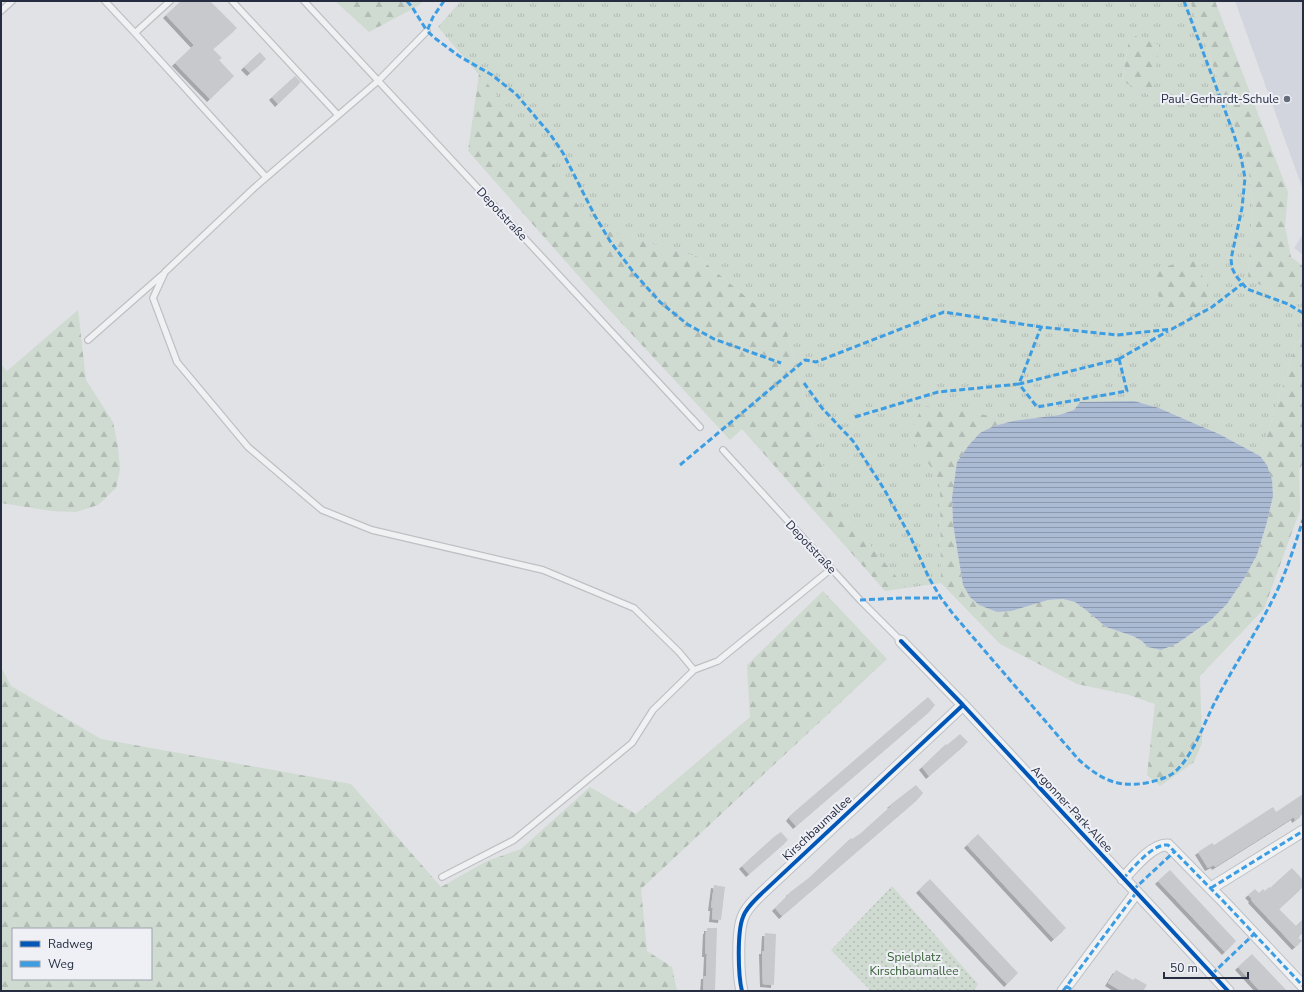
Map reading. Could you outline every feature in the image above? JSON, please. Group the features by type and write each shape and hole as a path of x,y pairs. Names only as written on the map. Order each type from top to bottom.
{"street":[{"name":"Argonner-Park-Allee","path":"901,642 963,705 1228,991"},
{"name":"Kirschbaumallee","path":"742,991 739,967 740,930 743,916 747,909 760,894 963,705"},
{"path":"1211,888 1303,831"},
{"path":"1123,879 1154,848 1164,844 1168,845 1176,851 1303,986"},
{"path":"1067,989 1136,893"}],"lane":[{"path":"1,11 12,1"},
{"path":"104,1 266,177"},
{"path":"135,33 170,1"},
{"path":"232,1 338,115"},
{"name":"Depotstraße","path":"304,1 700,427"},
{"path":"88,340 165,272 239,201 378,81 427,31"},
{"path":"165,272 153,298 176,362 248,447 322,510 372,530 543,570 634,608 679,652 694,670"},
{"name":"Depotstraße","path":"723,450 901,642"},
{"path":"442,877 514,840 632,743 653,710 694,670 718,661 831,568"}],"shaded area":[{"name":"Paul-Gerhardt-Schule","path":"1235,1 1303,1 1303,190"},
{"path":"1303,234 1303,255 1294,248"}],"green space":[{"path":"335,1 423,1 418,6 369,32"},
{"path":"461,1 1190,1 1248,164 1253,207 1248,279 1303,305 1303,341 1297,342 1260,456 1219,434 1159,408 1134,401 1074,410 1059,415 1013,421 971,412 909,434 940,481 941,583 906,588 833,501 786,330 698,257 590,226 551,159 438,27","holes":["1130,34 1151,96 1122,80"]},
{"path":"1190,1 1215,1 1288,192 1285,227 1291,257 1303,266 1303,305 1248,279 1253,207 1248,164"},
{"path":"1130,34 1159,45 1152,96 1122,81"},
{"path":"479,74 551,159 590,226 698,257 786,330 833,501 906,588 885,591 742,429 730,440 590,289 468,151"},
{"path":"1194,258 1213,299 1188,312 1165,311 1148,272"},
{"path":"78,310 86,380 113,422 118,447 120,470 116,488 98,505 76,512 52,511 1,503 1,365 7,371"},
{"path":"1303,341 1303,464 1299,469 1300,510 1264,609 1200,676 1202,743 1194,762 1160,786 1147,775 1155,704 1129,695 1077,684 1000,644 941,583 940,481 909,434 923,406 971,412 1013,421 994,426 952,498 953,524 963,585 979,605 997,612 1048,600 1063,599 1075,602 1106,627 1133,636 1142,641 1148,647 1178,643 1211,620 1227,604 1245,577 1257,555 1273,496 1267,465 1260,456 1297,342"},
{"path":"823,591 887,659 641,889 647,951 672,967 677,991 1,991 1,667 11,686 101,739 351,784 441,887 487,861 521,849 590,787 636,814 750,717 747,665"},
{"name":"Spielplatz Kirschbaumallee","path":"892,886 978,984 974,991 871,991 831,950"}],"water":[{"path":"1134,401 1159,408 1219,434 1260,456 1267,465 1272,480 1273,496 1267,522 1257,555 1245,577 1227,604 1211,620 1178,643 1161,650 1148,647 1142,641 1133,636 1106,627 1075,602 1063,599 1048,600 1011,611 997,612 979,605 970,597 963,585 953,524 952,498 957,462 969,445 980,433 994,426 1013,421 1059,415 1074,410 1080,402"}],"building":[{"path":"181,1 210,1 237,28 213,49 222,58 219,60 234,76 210,99 175,63 194,45 166,15"},
{"path":"260,52 266,59 250,73 244,67"},
{"path":"295,76 301,82 278,104 272,97"},
{"path":"928,697 935,705 931,710 796,826 789,818 793,813"},
{"path":"960,734 968,742 929,776 922,767 946,744 947,745"},
{"path":"916,785 923,793 919,798 782,916 775,908 789,893 810,877 851,838 852,839 861,833 891,806 890,805"},
{"path":"1303,794 1303,814 1295,820 1294,817 1215,867 1214,865 1208,868 1198,852 1212,843 1214,845 1273,807 1276,812"},
{"path":"781,832 788,840 749,874 742,866"},
{"path":"978,834 1066,928 1054,939 967,845"},
{"path":"1292,868 1303,880 1303,887 1279,909 1296,926 1303,919 1303,933 1298,937 1302,941 1295,947 1248,895 1255,889 1259,893 1263,889 1265,891 1269,887 1270,888"},
{"path":"1170,870 1236,941 1225,952 1158,881"},
{"path":"930,879 1018,973 1007,984 919,890"},
{"path":"714,885 725,887 721,920 712,919 713,908 711,908"},
{"path":"707,928 717,928 715,991 703,991 704,976 706,976 707,954 705,954"},
{"path":"765,933 776,934 774,985 763,984 762,951 764,951"},
{"path":"1252,954 1287,991 1260,991 1238,967"},
{"path":"1116,970 1133,980 1135,978 1147,985 1143,991 1121,991 1108,983"}],"marked path":[{"path":"407,1 427,31"},
{"path":"444,1 433,17 427,31 459,56 492,75 516,94 550,134 563,153 595,216 610,241 634,273 660,302 687,324 714,339 781,363"},
{"path":"1184,1 1233,132 1241,157 1245,178 1242,208 1231,259 1232,268 1236,276 1247,289 1288,304 1303,313"},
{"path":"855,417 938,392 1019,384 1041,327 1117,335 1172,329 1212,307 1242,284"},
{"path":"680,465 805,360 816,362 944,312 1041,327"},
{"path":"1119,359 1168,331"},
{"path":"1119,359 1127,391 1037,407 1019,384 1119,359"},
{"path":"804,383 822,408 853,441 884,489 911,538 929,578 953,614 1078,759 1102,777 1118,783 1136,784 1159,780 1172,774 1185,760 1222,689 1278,590 1290,560 1303,520"},
{"path":"860,600 941,598"},
{"path":"1211,888 1303,831"},
{"path":"1123,879 1150,852 1162,845 1168,845 1303,986"},
{"path":"1133,890 1175,851"},
{"path":"1063,991 1136,893"},
{"path":"1212,974 1254,934"},
{"path":"1066,986 1074,991"}],"cycle path":[{"path":"901,641 963,705 1228,991"},
{"path":"742,991 739,965 739,943 741,924 744,914 748,908 760,895 963,705"}],"place":[{"name":"Paul-Gerhardt-Schule","path":"1287,99"}]}
